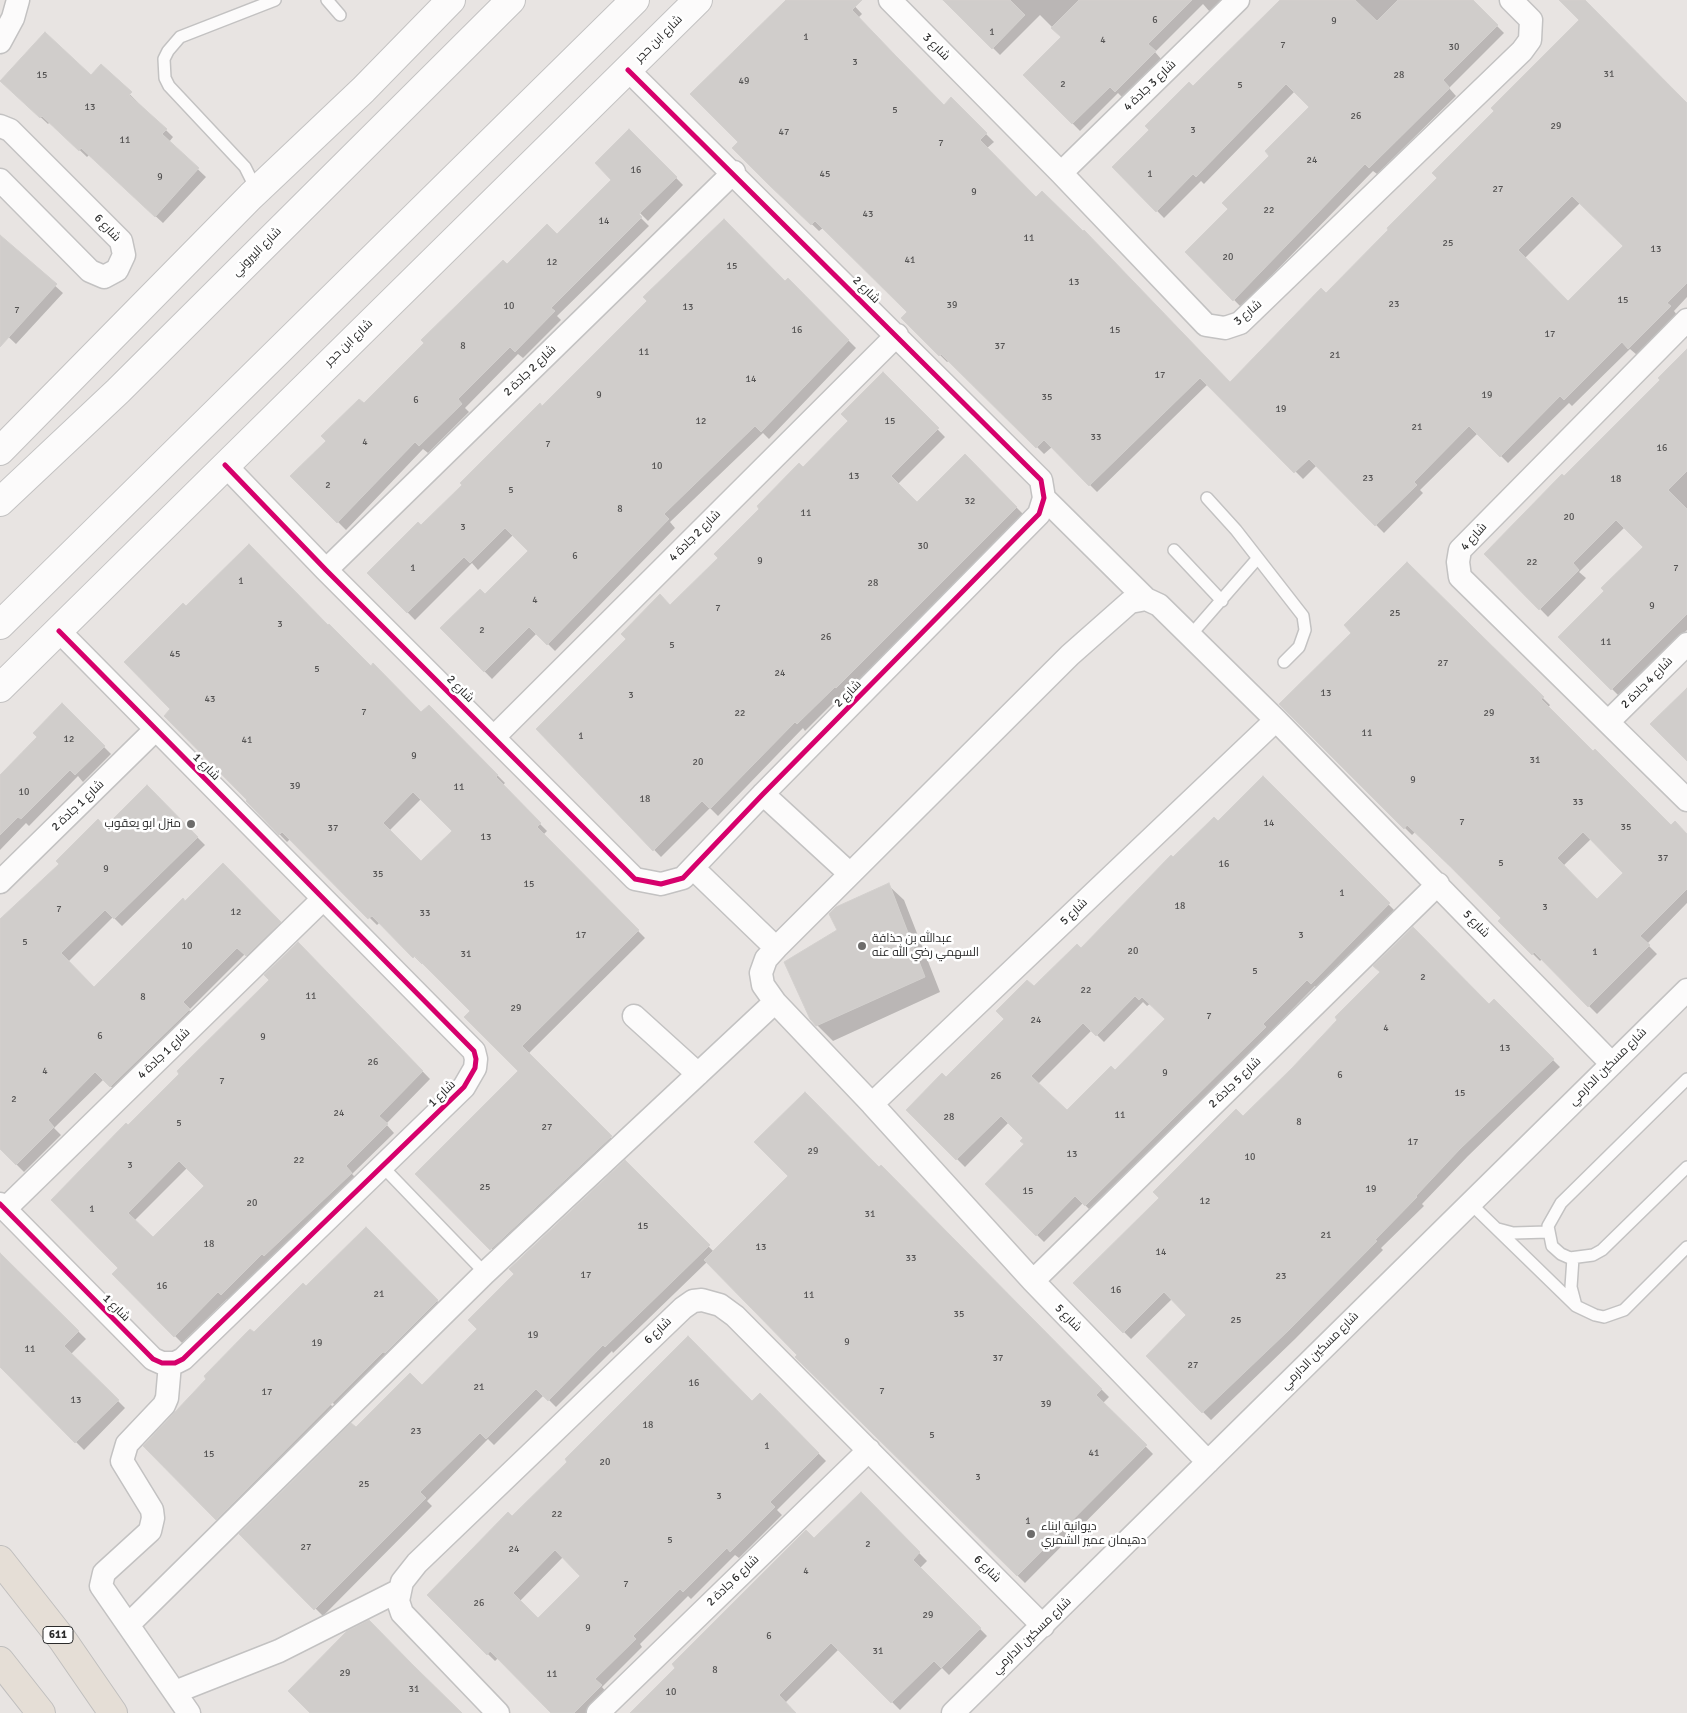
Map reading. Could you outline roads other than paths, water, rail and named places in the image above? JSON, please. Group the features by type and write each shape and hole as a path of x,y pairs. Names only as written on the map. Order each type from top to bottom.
{"main road":[{"path":"0,451 250,196 364,90 452,0"},
{"name":"شارع البيروني","path":"0,502 123,385 511,0"},
{"path":"599,34 606,0"},
{"path":"0,625 635,0"},
{"name":"شارع ابن حجر","path":"0,688 698,0"},
{"path":"411,222 408,239 414,249 424,254 438,256"},
{"path":"366,266 377,265 392,272 400,283 401,292"},
{"path":"95,356 96,365 106,380 123,385"},
{"path":"66,385 75,386 89,396 94,413"},
{"name":"611","path":"0,1560 62,1639 113,1713"},
{"path":"0,1662 40,1713"}],"street":[{"path":"0,42 13,18 18,0"},
{"name":"شارع 3 جادة 4","path":"1061,173 1238,0"},
{"name":"شارع 3","path":"900,4 1206,325 1215,328 1233,327 1522,52 1530,40 1531,20 1511,0"},
{"name":"شارع 2","path":"225,465 326,570 635,880 661,884 683,878 763,794 1039,514 1044,498 1041,480 734,172 628,70"},
{"name":"شارع 6","path":"0,126 10,130 121,240 124,255 117,270 104,277 90,271 0,180"},
{"name":"شارع 2 جادة 2","path":"326,570 734,172"},
{"name":"شارع 4","path":"1687,320 1460,550 1458,562 1460,577 1687,800"},
{"name":"شارع 2 جادة 4","path":"494,737 897,335"},
{"name":"شارع 5","path":"1044,498 1146,599 1160,605 1189,637 1276,720 1612,1064"},
{"path":"693,868 776,948 849,873 1070,655 1130,602 1146,599"},
{"name":"شارع 1","path":"2,1206 153,1359 170,1364 183,1359 464,1087 475,1068 476,1059 474,1051 59,631"},
{"name":"شارع 4 جادة 2","path":"1608,722 1687,644"},
{"name":"شارع 5","path":"872,1104 1276,720"},
{"name":"شارع 1 جادة 2","path":"0,882 155,730"},
{"path":"763,794 849,873"},
{"name":"شارع 5 جادة 2","path":"1033,1281 1438,884"},
{"name":"شارع 1 جادة 4","path":"2,1206 323,899"},
{"name":"شارع 5","path":"776,948 766,959 761,972 763,985 775,1002 872,1104 1033,1281 1208,1462"},
{"name":"شارع مسكين الدارمي","path":"953,1713 1687,990"},
{"path":"128,1625 485,1273 775,1002"},
{"path":"634,1016 698,1074"},
{"name":"شارع 6","path":"398,1591 402,1582 417,1563 676,1315 693,1301 710,1302 735,1316 1043,1626"},
{"path":"170,1364 167,1398 164,1405 128,1444 122,1461 152,1510 153,1518 150,1531 104,1573 101,1579 101,1586 189,1713"},
{"name":"شارع 6 جادة 2","path":"598,1713 868,1450"},
{"path":"175,1692 279,1651 398,1591 398,1601 402,1613 498,1713"}],"lane":[{"path":"250,196 252,188 250,173 169,86 165,78 164,60 168,51 180,37 275,0"},
{"path":"327,0 340,15"},
{"path":"1207,498 1236,530 1257,560 1303,616 1305,630 1299,647 1284,662"},
{"path":"1174,550 1222,601"},
{"path":"1189,637 1257,560"},
{"path":"1687,1080 1560,1203 1552,1215 1548,1232 1552,1246 1561,1254 1574,1258 1593,1255 1602,1250 1687,1167"},
{"path":"382,1166 485,1273"},
{"path":"1470,1203 1576,1306 1585,1312 1604,1317 1624,1310 1687,1247"},
{"path":"1496,1229 1514,1233 1548,1232"},
{"path":"1574,1258 1571,1287 1576,1306"}],"place":[{"name":"منزل ابو يعقوب","path":"191,824"},
{"name":"عبدالله بن حذافة السهمي رضي الله عنه","path":"862,946"},
{"name":"ديوانية ابناء دهيمان عمير الشمري","path":"1031,1534"}]}
